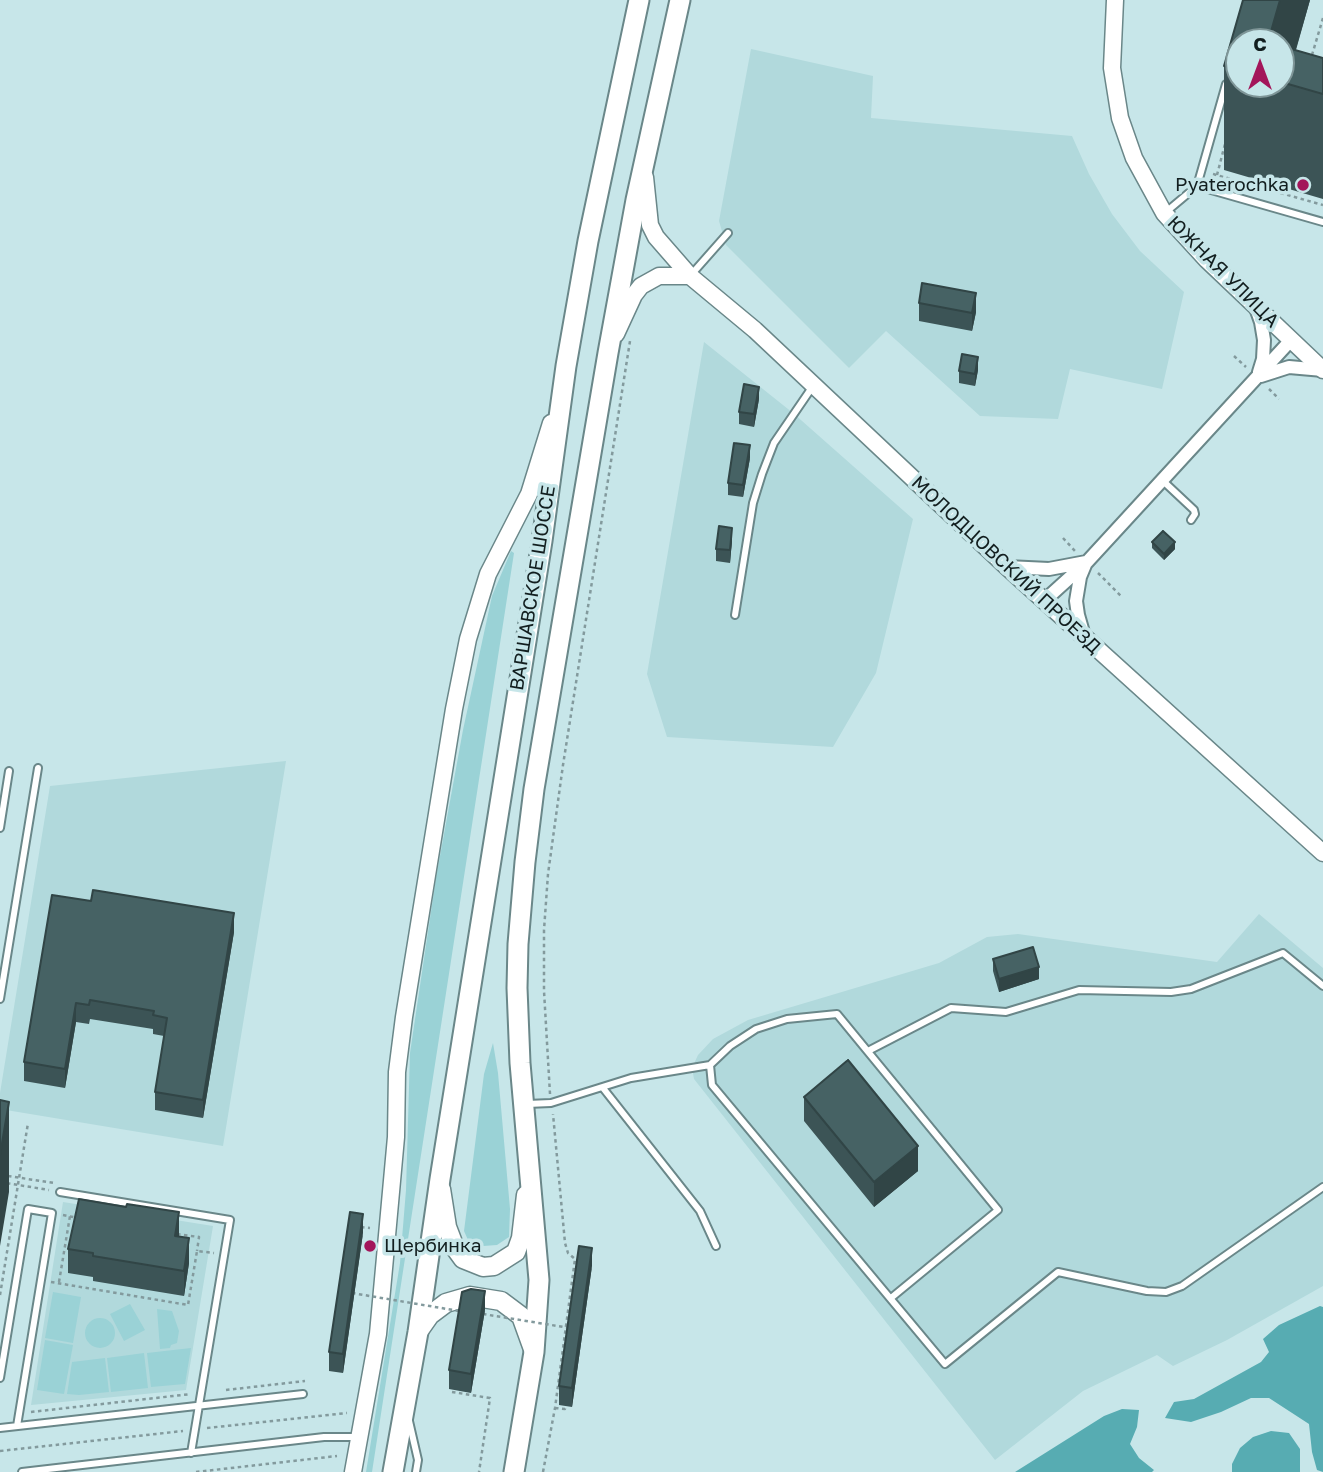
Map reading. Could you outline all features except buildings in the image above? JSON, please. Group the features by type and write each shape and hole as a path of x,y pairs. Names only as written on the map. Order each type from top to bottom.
{"main road":[{"name":"ВАРШАВСКОЕ ШОССЕ","path":"393,1472 418,1332 542,541 566,366 639,0"},
{"name":"ВАРШАВСКОЕ ШОССЕ","path":"514,1472 534,1352 539,1280 517,988 525,862 534,789 608,353 680,0"},
{"path":"440,1179 447,1227 454,1248 463,1259 473,1265 494,1266 516,1252 521,1238 530,1163"},
{"path":"418,1332 430,1315 446,1303 470,1296 501,1301 521,1316 534,1352"}],"street":[{"name":"ЮЖНАЯ УЛИЦА","path":"1115,0 1112,68 1120,118 1134,158 1164,213 1199,251 1323,370"},
{"name":"МОЛОДЦОВСКИЙ ПРОЕЗД","path":"644,167 649,225 690,276 755,330 1007,566 1323,853"},
{"path":"608,353 634,295 641,286 659,276 690,276"},
{"path":"1254,305 1261,322 1264,341 1263,359 1257,377"},
{"path":"1045,600 1087,562 1291,341"},
{"path":"353,1472 378,1334 396,1137 397,1072 404,1017 454,709 488,573 529,494 566,366"},
{"path":"1257,377 1289,367 1323,370"},
{"path":"1007,566 1049,569 1087,562"},
{"path":"1084,636 1076,601 1080,577 1087,562"}],"lane":[{"path":"1164,213 1197,186 1225,89"},
{"path":"1197,186 1323,222"},
{"path":"690,276 727,233"},
{"path":"735,615 753,503 761,474 774,443 813,386"},
{"path":"1162,480 1194,509 1195,514 1191,520"},
{"path":"0,999 38,768"},
{"path":"0,828 9,771"},
{"path":"868,1051 951,1008 1006,1012 1079,990 1171,992 1192,989 1283,953 1323,986"},
{"path":"524,1105 551,1103 631,1078 710,1065 730,1046 756,1029 787,1019 837,1014 998,1210 891,1298"},
{"path":"710,1065 712,1086 945,1364 1058,1272 1147,1291 1166,1292 1182,1286 1323,1187"},
{"path":"603,1088 700,1211 716,1247"},
{"path":"60,1192 230,1220 191,1453"},
{"path":"0,1378 28,1209 52,1213 17,1426"},
{"path":"0,1428 303,1394"},
{"path":"405,1402 418,1460 416,1472"},
{"path":"22,1472 324,1437 359,1437"}],"path":[{"path":"1312,55 1323,18"},
{"path":"1217,174 1228,136"},
{"path":"1209,173 1323,205"},
{"path":"544,1472 575,1259 568,1253 565,1243 551,1103 544,991 548,874 631,340"},
{"path":"0,1295 28,1123"},
{"path":"0,1174 64,1185"},
{"path":"0,1182 60,1192"},
{"path":"57,1214 81,1218"},
{"path":"59,1284 70,1216"},
{"path":"358,1232 358,1227 370,1228"},
{"path":"41,1281 188,1305 199,1237 172,1233"},
{"path":"197,1251 224,1255"},
{"path":"348,1292 467,1312"},
{"path":"474,1313 577,1329"},
{"path":"30,1412 306,1381"},
{"path":"462,1389 455,1387 453,1392 490,1398 479,1472"},
{"path":"555,1408 565,1409 567,1395"},
{"path":"0,1451 350,1412"},
{"path":"196,1472 337,1456"}],"shaded area":[{"path":"751,49 873,76 871,118 1072,136 1089,174 1112,214 1140,251 1184,292 1162,389 1070,369 1058,419 980,416 886,331 849,368 726,245 719,221"},
{"path":"704,342 793,413 913,519 876,673 833,747 667,737 647,674"},
{"path":"511,551 514,553 372,1472 366,1472 400,1263 406,1190 410,1053 436,878 463,730 492,596"},
{"path":"286,761 223,1146 0,1109 0,1093 50,786"},
{"path":"1259,914 1323,968 1323,1286 1227,1340 1173,1366 1157,1355 1083,1391 995,1460 694,1079 692,1068 698,1055 713,1039 748,1020 939,963 987,937 1018,934 1217,962"},
{"path":"493,1043 510,1209 509,1237 497,1245 483,1246 468,1240 464,1231 484,1074"},
{"path":"63,1202 213,1226 186,1390 31,1405"},
{"path":"53,1292 81,1297 73,1343 45,1338"},
{"path":"130,1304 145,1330 124,1341 110,1314"},
{"path":"1323,1307 1323,1472 1317,1470 1309,1424 1269,1398 1251,1398 1191,1422 1165,1418 1174,1402 1194,1399 1261,1362 1269,1352 1263,1339 1279,1325"},
{"path":"157,1309 172,1311 179,1331 177,1343 170,1348 160,1349"},
{"path":"100,1318 111,1322 115,1333 111,1344 100,1348 89,1344 85,1333 89,1322"},
{"path":"45,1340 73,1345 64,1394 37,1390"},
{"path":"191,1348 185,1384 151,1387 147,1353"},
{"path":"144,1353 148,1388 111,1392 107,1358"},
{"path":"105,1358 109,1392 67,1394 72,1362"},
{"path":"1122,1409 1139,1410 1137,1427 1130,1444 1139,1458 1154,1470 1152,1472 1015,1472 1104,1416"},
{"path":"1271,1431 1289,1433 1300,1449 1300,1472 1232,1472 1232,1464 1240,1448 1253,1437"}],"place":[{"name":"Pyaterochka","path":"1303,185"},
{"name":"Щербинка","path":"370,1246"}]}
